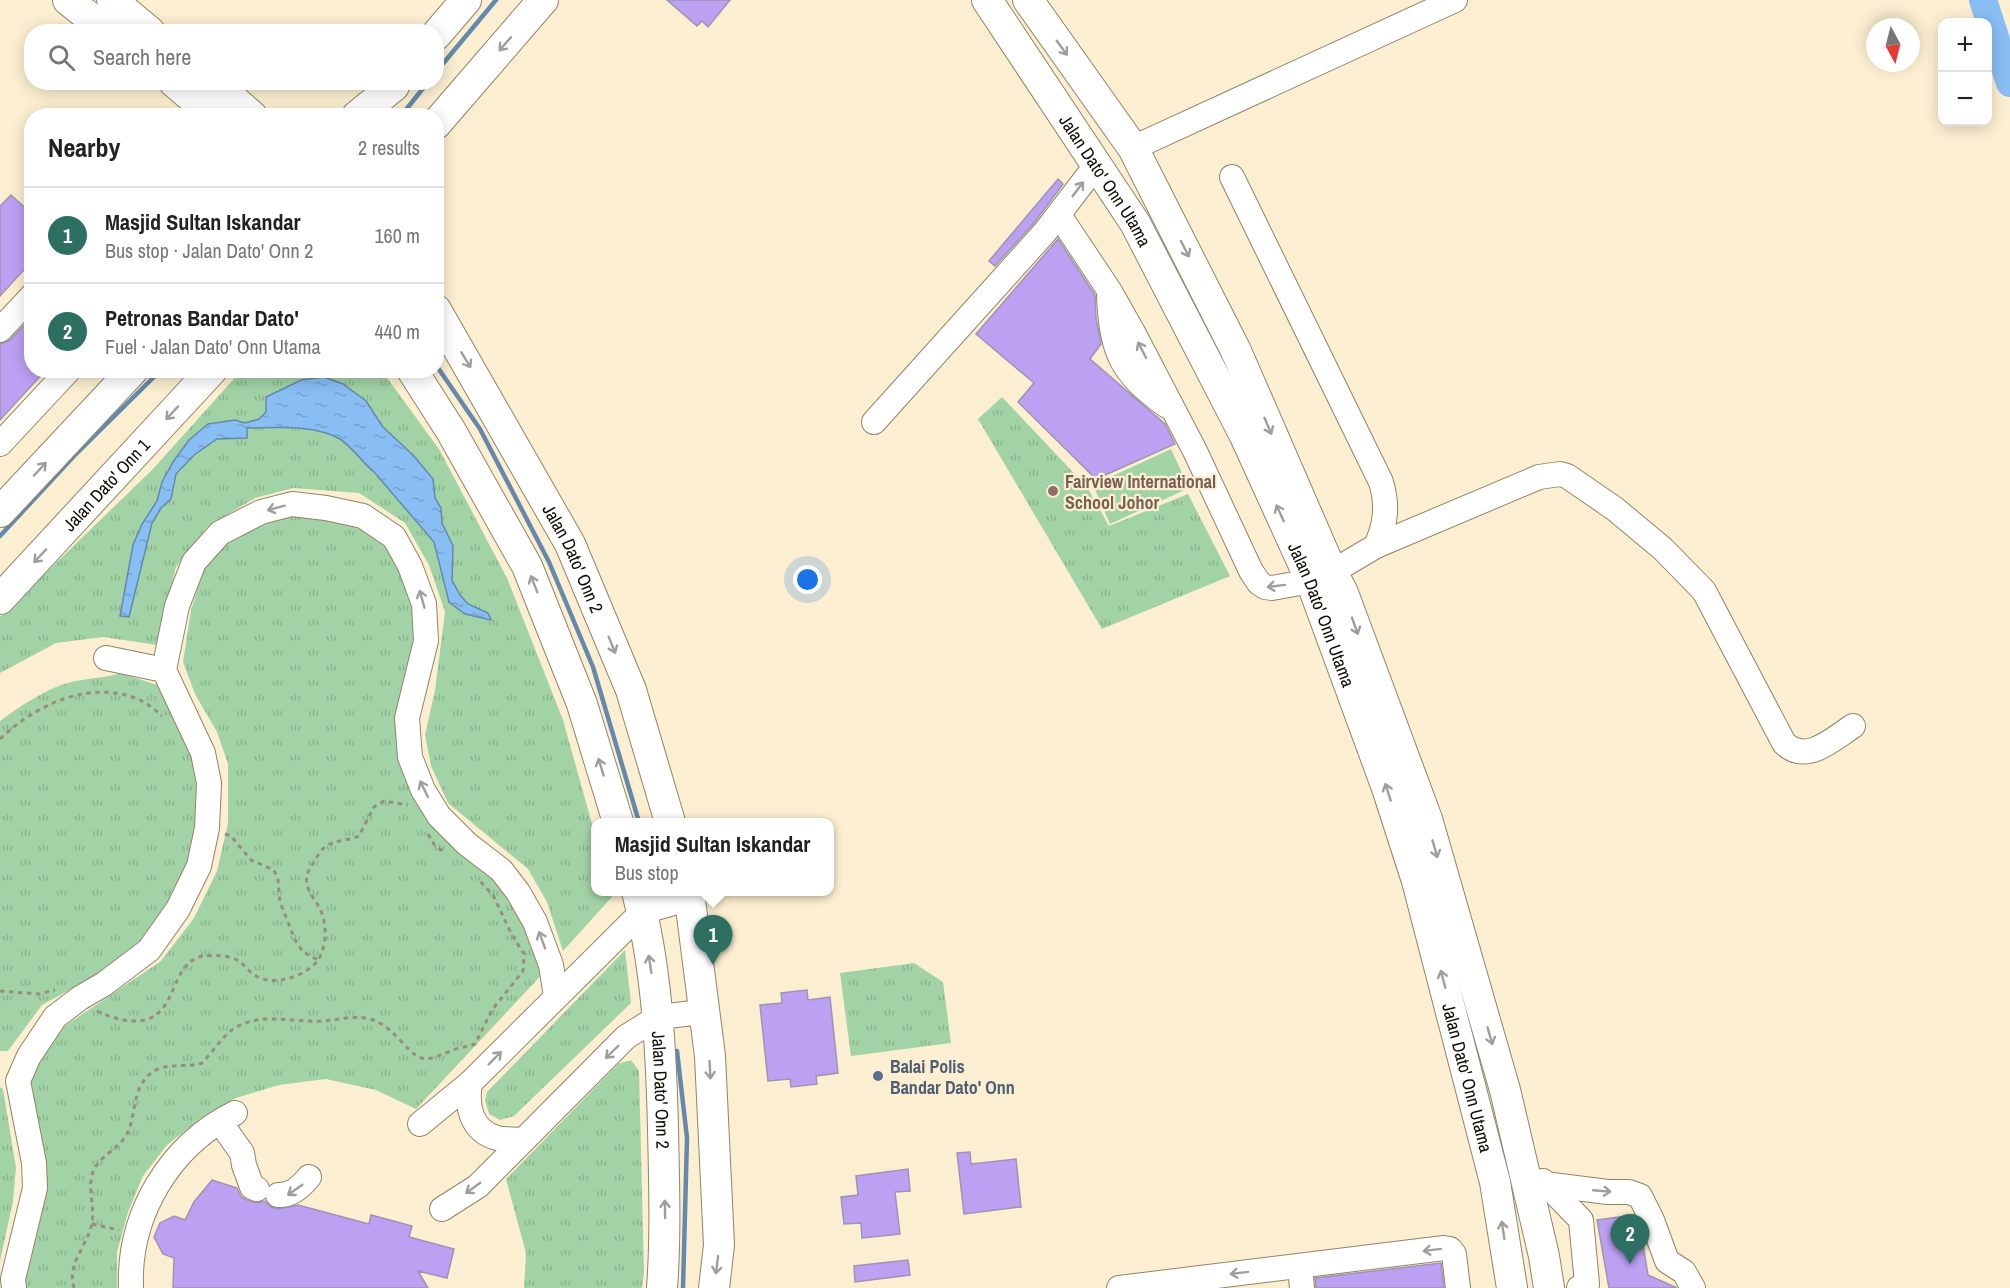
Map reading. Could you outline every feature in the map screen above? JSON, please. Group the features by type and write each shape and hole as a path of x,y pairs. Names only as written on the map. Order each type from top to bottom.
{"main road":[{"path":"68,0 98,24"},
{"path":"112,0 140,24"},
{"path":"444,26 466,0"},
{"path":"444,115 543,0"},
{"name":"Jalan Dato' Onn Utama","path":"987,0 1135,224 1245,436 1322,577 1343,593 1426,819 1512,1120 1544,1256 1549,1288"},
{"name":"Jalan Dato' Onn Utama","path":"1028,0 1132,148 1236,351 1322,577 1417,881 1495,1182 1512,1288"},
{"path":"188,90 212,103 227,108"},
{"path":"366,108 388,90"},
{"path":"376,108 390,90"},
{"path":"212,103 230,108"},
{"path":"1135,224 1162,208"},
{"name":"Jalan Dato' Onn 2","path":"444,324 570,544 631,690 669,818"},
{"path":"0,512 126,378"},
{"name":"Jalan Dato' Onn 1","path":"0,599 205,378"},
{"path":"417,378 451,432 527,566 582,704 617,818"},
{"path":"690,896 710,1056 719,1245 714,1288"},
{"name":"Jalan Dato' Onn 2","path":"639,902 658,1017 665,1209 662,1288"}],"street":[{"path":"1132,148 1455,0"},
{"path":"874,422 1059,215 1097,164"},
{"path":"1232,177 1381,482 1385,494 1385,519 1383,531 1376,546"},
{"path":"1059,215 1109,290 1112,336 1121,362 1132,378 1173,411 1196,451 1251,572 1265,587 1272,588 1322,577 1376,546 1539,477 1560,474 1567,476 1615,509 1663,549 1704,591 1784,743 1791,750 1812,752 1853,726"},
{"path":"0,330 24,304"},
{"path":"0,444 62,378"},
{"path":"14,1288 14,1279 35,1188 34,1163 9,1078 29,1056 55,1017 149,950 178,909 199,866 207,828 209,783 203,753 164,670 177,606 194,562 219,533 261,512 292,504 327,507 363,516 394,537 410,566 424,604 426,641 407,718 410,757 423,790 439,816 467,844 501,870 518,892 536,922 551,965 556,996"},
{"path":"106,658 164,670"},
{"path":"420,1124 470,1083 556,996 639,902 683,896"},
{"path":"442,1209 478,1186 626,1037 658,1017 703,1012"},
{"path":"470,1083 467,1099 471,1116 483,1131 498,1138 522,1140"},
{"path":"131,1288 136,1234 152,1194 163,1175 191,1143 227,1118 242,1153 252,1187 286,1196 309,1177"},
{"path":"1512,1120 1544,1184 1581,1220 1584,1287"},
{"path":"1544,1184 1608,1192 1629,1192 1640,1196 1652,1220 1667,1261 1684,1272 1693,1288"},
{"path":"1119,1288 1301,1277 1444,1248 1450,1249 1454,1254 1458,1288"}],"path":[{"path":"0,739 22,721 46,706 81,694 95,692 135,698 165,718"},
{"path":"0,991 39,994 69,986 80,998 102,1014 125,1021 142,1022 156,1016 174,990 178,975 192,961 202,957 222,956 237,960 256,977 269,980 290,978 306,970 318,960 324,943 325,930 321,913 307,883 307,874 316,856 327,845 359,836 374,807 384,801 408,805 414,811"},
{"path":"207,828 231,836 251,860 273,870 278,880 280,902 295,940 303,952 318,960"},
{"path":"428,833 435,846 448,854"},
{"path":"74,1288 72,1276 78,1253 92,1224 91,1179 94,1169 125,1137 137,1092 146,1078 155,1070 168,1066 202,1063 233,1029 255,1021 277,1018 321,1021 353,1016 372,1020 389,1029 410,1052 422,1059 431,1060 455,1049 475,1044 492,1010 523,970 525,963 524,954 493,895 478,879"},
{"path":"92,1224 136,1234"}],"green space":[{"path":"235,378 387,378 439,449 507,578 563,720 591,820 591,896 612,897 563,951 547,902 528,869 448,803 431,766 425,735 435,690 445,612 429,565 405,523 359,493 293,488 255,498 207,527 176,567 157,645 103,637 56,643 0,673 0,617 152,470"},
{"path":"1002,397 1087,487 1109,526 1188,494 1230,576 1102,629 978,419"},
{"path":"1171,449 1189,488 1110,524 1093,485"},
{"path":"292,507 389,532 416,587 413,679 420,781 502,866 550,966 416,1109 376,1090 326,1079 279,1085 236,1098 201,1118 167,1145 143,1176 128,1212 117,1252 117,1288 25,1288 29,1082 39,1061 62,1028 161,961 194,918 217,871 228,823 228,764 217,732 195,694 183,662 191,610 205,566 227,541"},
{"path":"121,673 163,687 185,719 206,797 191,862 160,923 106,970 42,1005 8,1051 0,1051 0,721 44,692 61,685"},
{"path":"625,950 631,1003 514,1116 500,1120 489,1114 485,1100 487,1092"},
{"path":"914,963 943,982 951,1043 851,1056 840,973"},
{"path":"631,1060 639,1071 644,1272 642,1288 524,1288 526,1253 506,1179 618,1064"},
{"path":"0,1087 3,1089 16,1168 13,1201 0,1261"}],"water":[{"path":"327,378 343,384 366,401 383,427 414,456 433,479 435,498 441,508 442,523 453,546 452,580 468,604 488,613 491,620 465,614 449,602 434,542 374,472 348,446 340,439 318,431 282,428 247,428 247,438 217,439 194,455 176,474 171,499 161,508 152,523 129,617 120,616 133,545 142,524 157,501 162,482 189,440 208,424 235,420 245,423 259,419 266,412 266,397 301,380"}],"building":[{"path":"667,0 730,0 708,27 702,21 697,26"},
{"path":"1058,179 1063,184 1034,223 995,266 989,261"},
{"path":"11,195 24,207 24,270 0,296 0,206"},
{"path":"1058,239 1095,295 1096,318 1101,344 1090,359 1165,424 1175,444 1096,479 1018,402 1034,383 976,334"},
{"path":"24,325 24,378 39,378 0,420 0,344 10,340"},
{"path":"807,990 808,1000 830,997 838,1073 816,1076 817,1084 791,1087 790,1079 768,1081 760,1005 782,1003 781,993"},
{"path":"970,1152 971,1164 1016,1159 1021,1207 964,1214 957,1153"},
{"path":"908,1169 910,1191 895,1192 900,1234 862,1238 861,1223 844,1224 841,1197 858,1195 856,1176"},
{"path":"212,1180 237,1188 241,1197 247,1200 258,1203 265,1201 271,1207 278,1209 298,1205 369,1224 371,1215 412,1226 409,1237 454,1249 447,1278 418,1271 428,1288 173,1288 174,1258 163,1254 154,1237 160,1223 174,1216 185,1220 194,1202"},
{"path":"1634,1215 1641,1233 1648,1275 1677,1288 1609,1288 1597,1220"},
{"path":"908,1260 910,1275 855,1282 854,1266"},
{"path":"1441,1263 1444,1288 1316,1288 1315,1278"}],"waterway":[{"path":"444,62 496,0"},
{"path":"1983,0 2010,83"},
{"path":"407,108 422,90"},
{"path":"444,377 480,429 549,562 593,667 638,818"},
{"path":"0,536 74,456 153,378"},
{"path":"677,1051 687,1138 683,1288"}],"place":[{"name":"Fairview International School Johor","path":"1053,491"},
{"name":"Masjid Sultan Iskandar","path":"713,965"},
{"name":"Balai Polis Bandar Dato' Onn","path":"878,1076"},
{"name":"Petronas Bandar Dato'","path":"1630,1264"}]}
